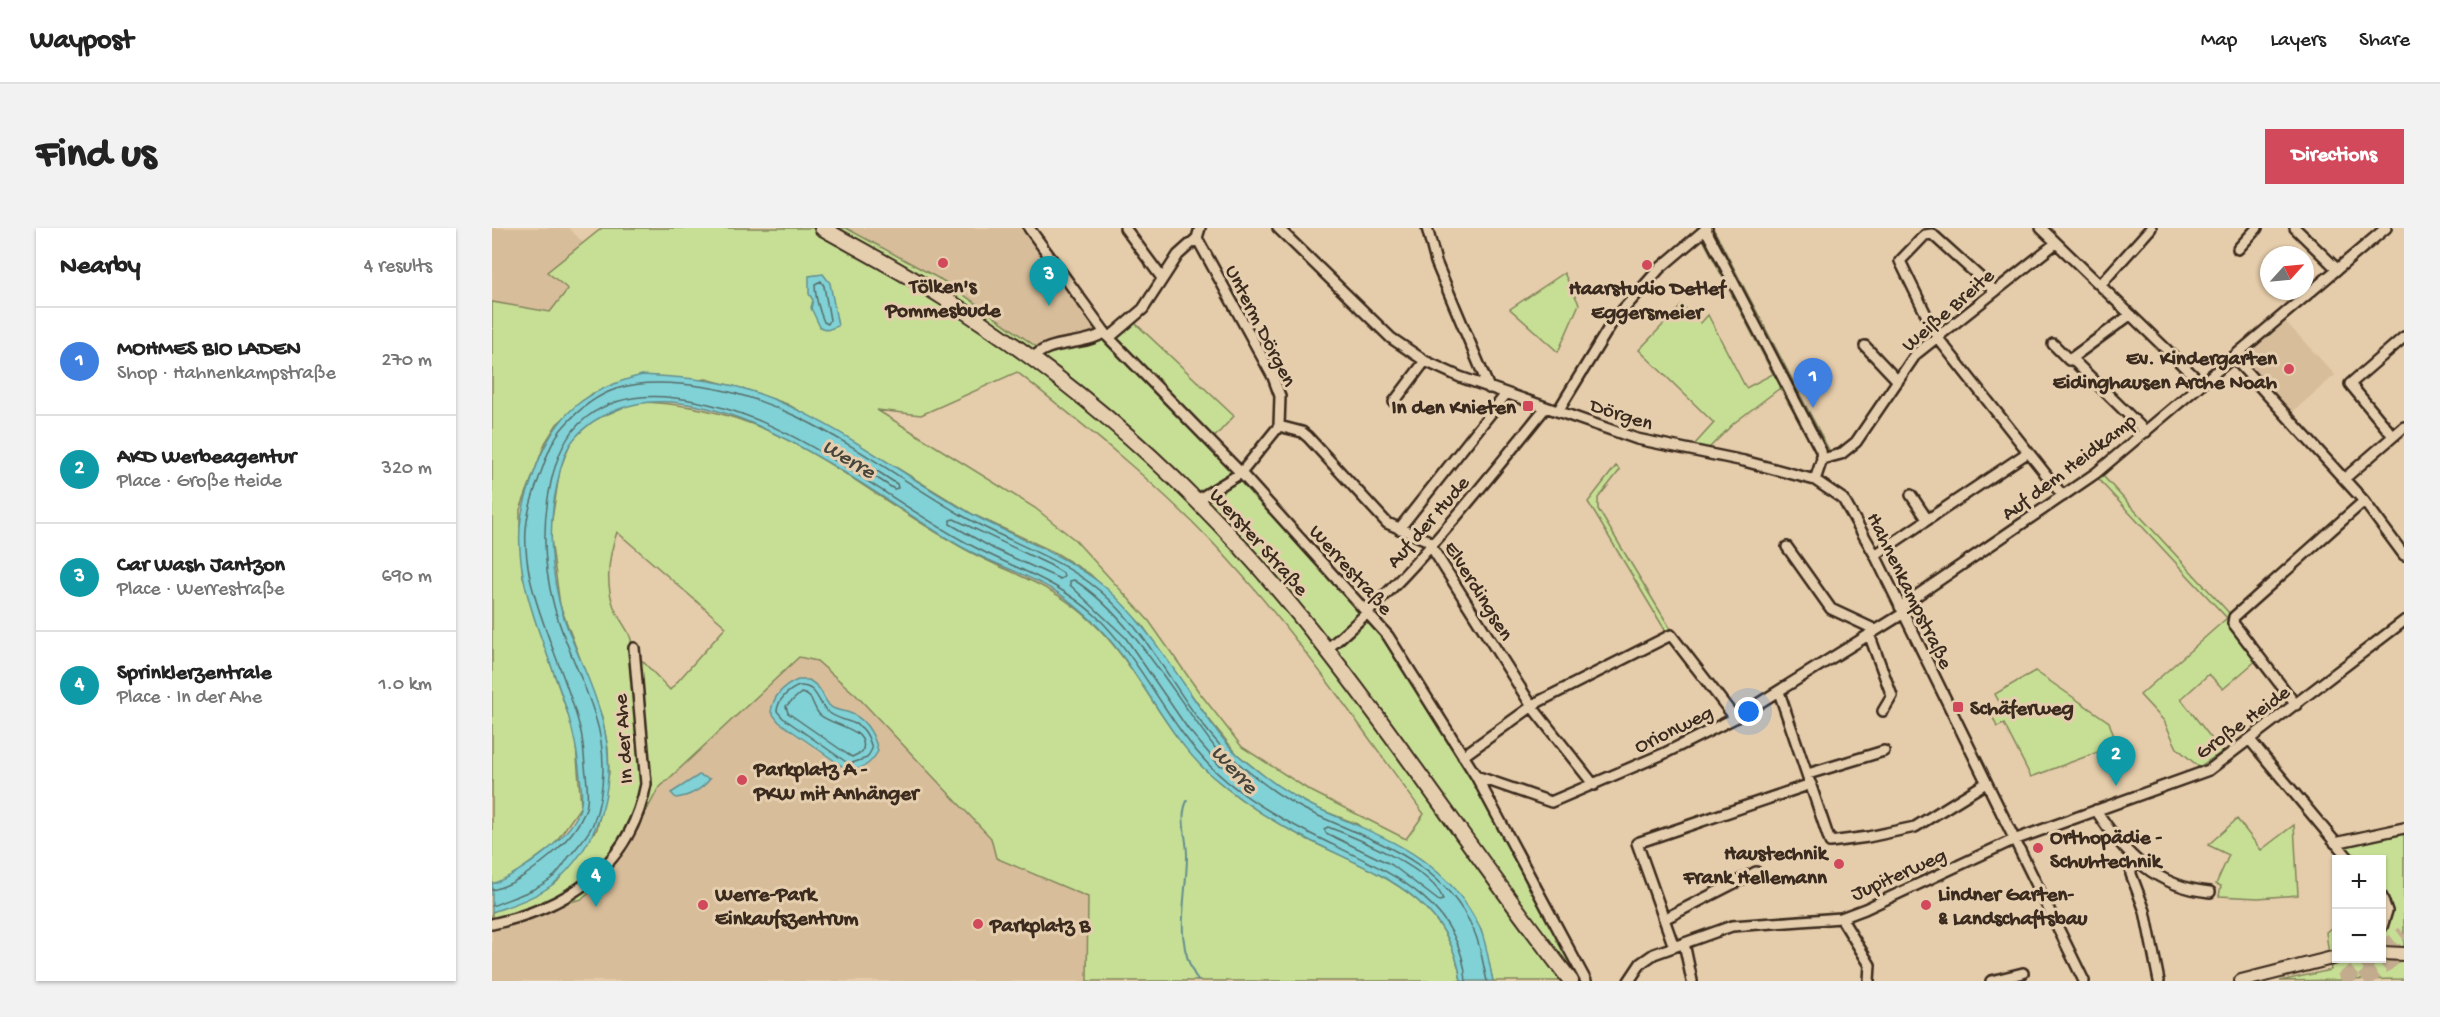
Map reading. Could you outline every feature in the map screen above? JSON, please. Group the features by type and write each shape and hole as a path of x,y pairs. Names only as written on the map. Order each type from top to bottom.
{"main road":[{"name":"Werster Straße","path":"822,228 840,232 943,297 1032,359 1109,421 1197,500 1264,573 1326,650 1570,981"}],"street":[{"name":"Werrestraße","path":"1029,228 1107,335 1241,473 1388,636 1476,776 1586,981"},
{"path":"1125,228 1162,278"},
{"path":"1032,359 1043,349 1107,335 1143,309 1178,255 1197,238 1200,228"},
{"name":"Dörgen","path":"1278,228 1392,338 1425,361 1489,388 1637,439 1744,461 1815,480"},
{"path":"1427,228 1436,262 1489,388"},
{"path":"1558,411 1613,321 1659,269 1706,228 1821,451 1822,459 1815,480"},
{"path":"2041,228 2201,383"},
{"path":"2100,285 2151,228"},
{"path":"2238,249 2258,228"},
{"path":"2295,228 2337,269"},
{"name":"Auf dem Heidkamp","path":"1902,610 2063,496 2146,432 2386,228"},
{"path":"1995,291 1932,234 1925,235 1900,261 1937,337 2063,496"},
{"name":"Unterm Dörgen","path":"1197,238 1273,378 1280,396 1279,426"},
{"name":"Weiße Breite","path":"1822,459 1849,450 1916,354 2056,243"},
{"path":"2072,359 2130,315"},
{"path":"2393,436 2350,384 2404,337"},
{"path":"2053,344 2069,360 2072,359 2146,432"},
{"path":"1865,346 1898,381"},
{"path":"2234,358 2364,501 2404,555"},
{"path":"1394,402 1425,361"},
{"path":"1399,529 1506,394"},
{"name":"Auf der Hude","path":"1326,650 1369,614 1431,546 1546,407"},
{"path":"1197,500 1241,473 1279,426"},
{"name":"Elverdingsen","path":"1279,426 1292,428 1308,437 1387,523 1427,540 1533,708 1594,785"},
{"path":"2344,479 2404,427"},
{"path":"1875,555 2027,453"},
{"name":"Hahnenkampstraße","path":"1815,480 1844,499 1875,555 2085,981"},
{"path":"1911,495 1927,519"},
{"path":"2295,705 2233,623 2237,613 2364,501"},
{"path":"1787,547 1831,609 1872,632 1892,696 1883,711"},
{"name":"Orionweg","path":"1476,776 1551,802 1594,785 1735,718 1872,632 1902,610"},
{"name":"Große Heide","path":"2014,840 2209,770 2404,621"},
{"path":"1463,756 1533,708 1538,702 1671,635 1735,718"},
{"name":"In der Ahe","path":"492,924 545,909 579,891 606,865 633,824 642,804 646,783 634,648"},
{"path":"1779,692 1830,842 1914,827 1986,783"},
{"path":"2250,740 2345,855"},
{"path":"1808,774 1884,751"},
{"path":"1674,947 1637,843 1811,784"},
{"path":"2096,810 2116,842 2131,858 2188,890 2210,892"},
{"path":"2335,843 2404,828"},
{"name":"Jupiterweg","path":"1629,981 1641,963 1654,954 1732,926 1841,918 1916,888 2014,840"},
{"path":"2131,858 2131,874 2145,911 2159,981"},
{"path":"1664,919 1756,872"},
{"path":"1841,918 1870,965 1869,981"},
{"path":"1684,944 1692,981"},
{"path":"2386,953 2404,954"},
{"path":"2241,981 2332,958"},
{"path":"1991,981 2023,973"}],"shaded area":[{"path":"492,228 569,228 583,243 547,272 568,289 550,312 492,302"},
{"path":"846,228 1024,228 1104,340 1041,351 947,283"},
{"name":"Ev. Kindergarten Eidinghausen Arche Noah","path":"2284,320 2335,375 2289,415 2243,364 2242,359"},
{"path":"799,657 817,661 856,695 991,838 996,858 1088,897 1087,981 492,981 492,921 630,842 658,789","holes":["787,684 825,694 829,704 835,709 861,769 849,771 839,766 788,730 772,703"]}],"green space":[{"path":"602,228 846,228 947,283 1045,353 1104,340 1108,343 1135,323 1234,416 1211,441 1387,636 1468,768 1580,981 1493,981 1481,930 1357,824 1316,808 1278,787 1237,754 1208,718 1142,625 1090,574 1056,553 972,514 853,441 787,404 706,379 593,393 557,424 545,443 520,510 523,576 534,616 575,734 581,806 553,846 508,879 492,884 492,302 550,312 568,289 547,272","holes":["1017,372 1166,496 1212,542 1269,606 1322,674 1424,814 1406,839 1309,790 1242,747 1199,692 1149,621 1075,540 1035,508 877,410 921,415"]},
{"path":"1697,228 1713,228 1829,450 1820,454 1808,431 1805,433 1780,388 1734,423 1709,448 1694,445 1714,423 1639,350 1682,305 1701,323 1708,315 1746,388 1773,374"},
{"path":"1564,273 1579,304 1558,352 1510,309"},
{"path":"635,402 685,406 729,416 770,431 845,473 961,547 1061,597 1077,608 1109,639 1179,739 1194,758 1221,784 1267,817 1380,875 1403,889 1424,906 1441,926 1454,951 1461,981 1087,981 1088,897 996,858 991,838 856,695 817,661 799,657 658,789 630,842 599,885 582,899 492,921 492,912 557,882 597,829 609,773 608,748 602,717 560,605 550,532 560,469 571,441 592,421","holes":["617,532 726,627 670,690 632,650 629,634 614,607 611,598 609,569"]},
{"path":"2137,428 2146,436 2103,476 2231,615 2227,619 2258,659 2223,689 2209,674 2181,699 2222,752 2199,767 2177,748 2164,721 2140,695 2227,618 2098,479 1938,588 1932,581 2054,497 2054,493 2010,436 2016,431 2064,489 2094,469 2134,436"},
{"path":"1616,466 1620,470 1598,498 1598,509 1673,633 1668,635 1588,502"},
{"path":"2035,671 2109,722 2117,745 2031,777 2004,724 1997,727 1991,713 2002,707 1995,694"},
{"path":"2237,819 2261,850 2294,825 2298,895 2258,898 2219,896 2221,886 2216,884 2229,855 2208,845"},
{"path":"2404,826 2404,979 2280,981 2331,970 2326,932 2332,927 2332,963 2386,963 2386,855 2350,855 2337,840"}],"water":[{"path":"823,274 830,283 838,326 827,330 820,327 811,308 813,300 809,294 809,276"},
{"name":"Werre","path":"642,375 720,383 745,389 805,413 942,497 1065,560 1100,583 1139,622 1225,742 1237,754 1288,793 1389,840 1431,866 1449,883 1466,903 1480,928 1493,981 1461,981 1454,951 1441,926 1424,906 1403,889 1279,824 1245,802 1213,777 1179,740 1108,637 1062,596 1034,580 960,546 794,443 747,421 700,406 655,402 608,413 592,422 578,434 563,461 552,514 552,557 559,601 598,704 607,742 607,785 597,825 574,862 552,885 536,895 492,912 492,884 517,872 558,840 577,816 582,799 575,743 569,719 536,624 523,575 520,531 523,506 545,446 565,416 590,395"},
{"path":"798,680 809,680 814,683 831,707 854,715 864,722 874,738 878,751 870,762 863,767 849,771 779,722 771,712 776,696 788,685"},
{"path":"699,775 710,779 699,789 676,798 671,793"}],"waterway":[{"path":"1187,801 1184,814 1187,855 1183,935 1190,966 1198,981"}],"tunnel":[{"path":"2386,948 2404,934"},
{"path":"2363,981 2404,950"},
{"path":"2342,981 2365,963"}],"place":[{"name":"Tölken's Pommesbude","path":"943,263"},
{"name":"Haarstudio Detlef Eggersmeier","path":"1647,265"},
{"name":"Car Wash Jantzon","path":"1049,306"},
{"name":"Ev. Kindergarten Eidinghausen Arche Noah","path":"2289,369"},
{"name":"In den Knieten","path":"1528,406"},
{"name":"MOHMES BIO LADEN","path":"1813,408"},
{"name":"Schäferweg","path":"1958,707"},
{"name":"Parkplatz A - PKW mit Anhänger","path":"742,780"},
{"name":"AKD Werbeagentur","path":"2116,786"},
{"name":"Orthopädie - Schuhtechnik","path":"2038,848"},
{"name":"Haustechnik Frank Hellemann","path":"1839,864"},
{"name":"Werre-Park Einkaufszentrum","path":"703,905"},
{"name":"Lindner Garten- & Landschaftsbau","path":"1926,905"},
{"name":"Sprinklerzentrale","path":"596,907"},
{"name":"Parkplatz B","path":"978,924"}]}
